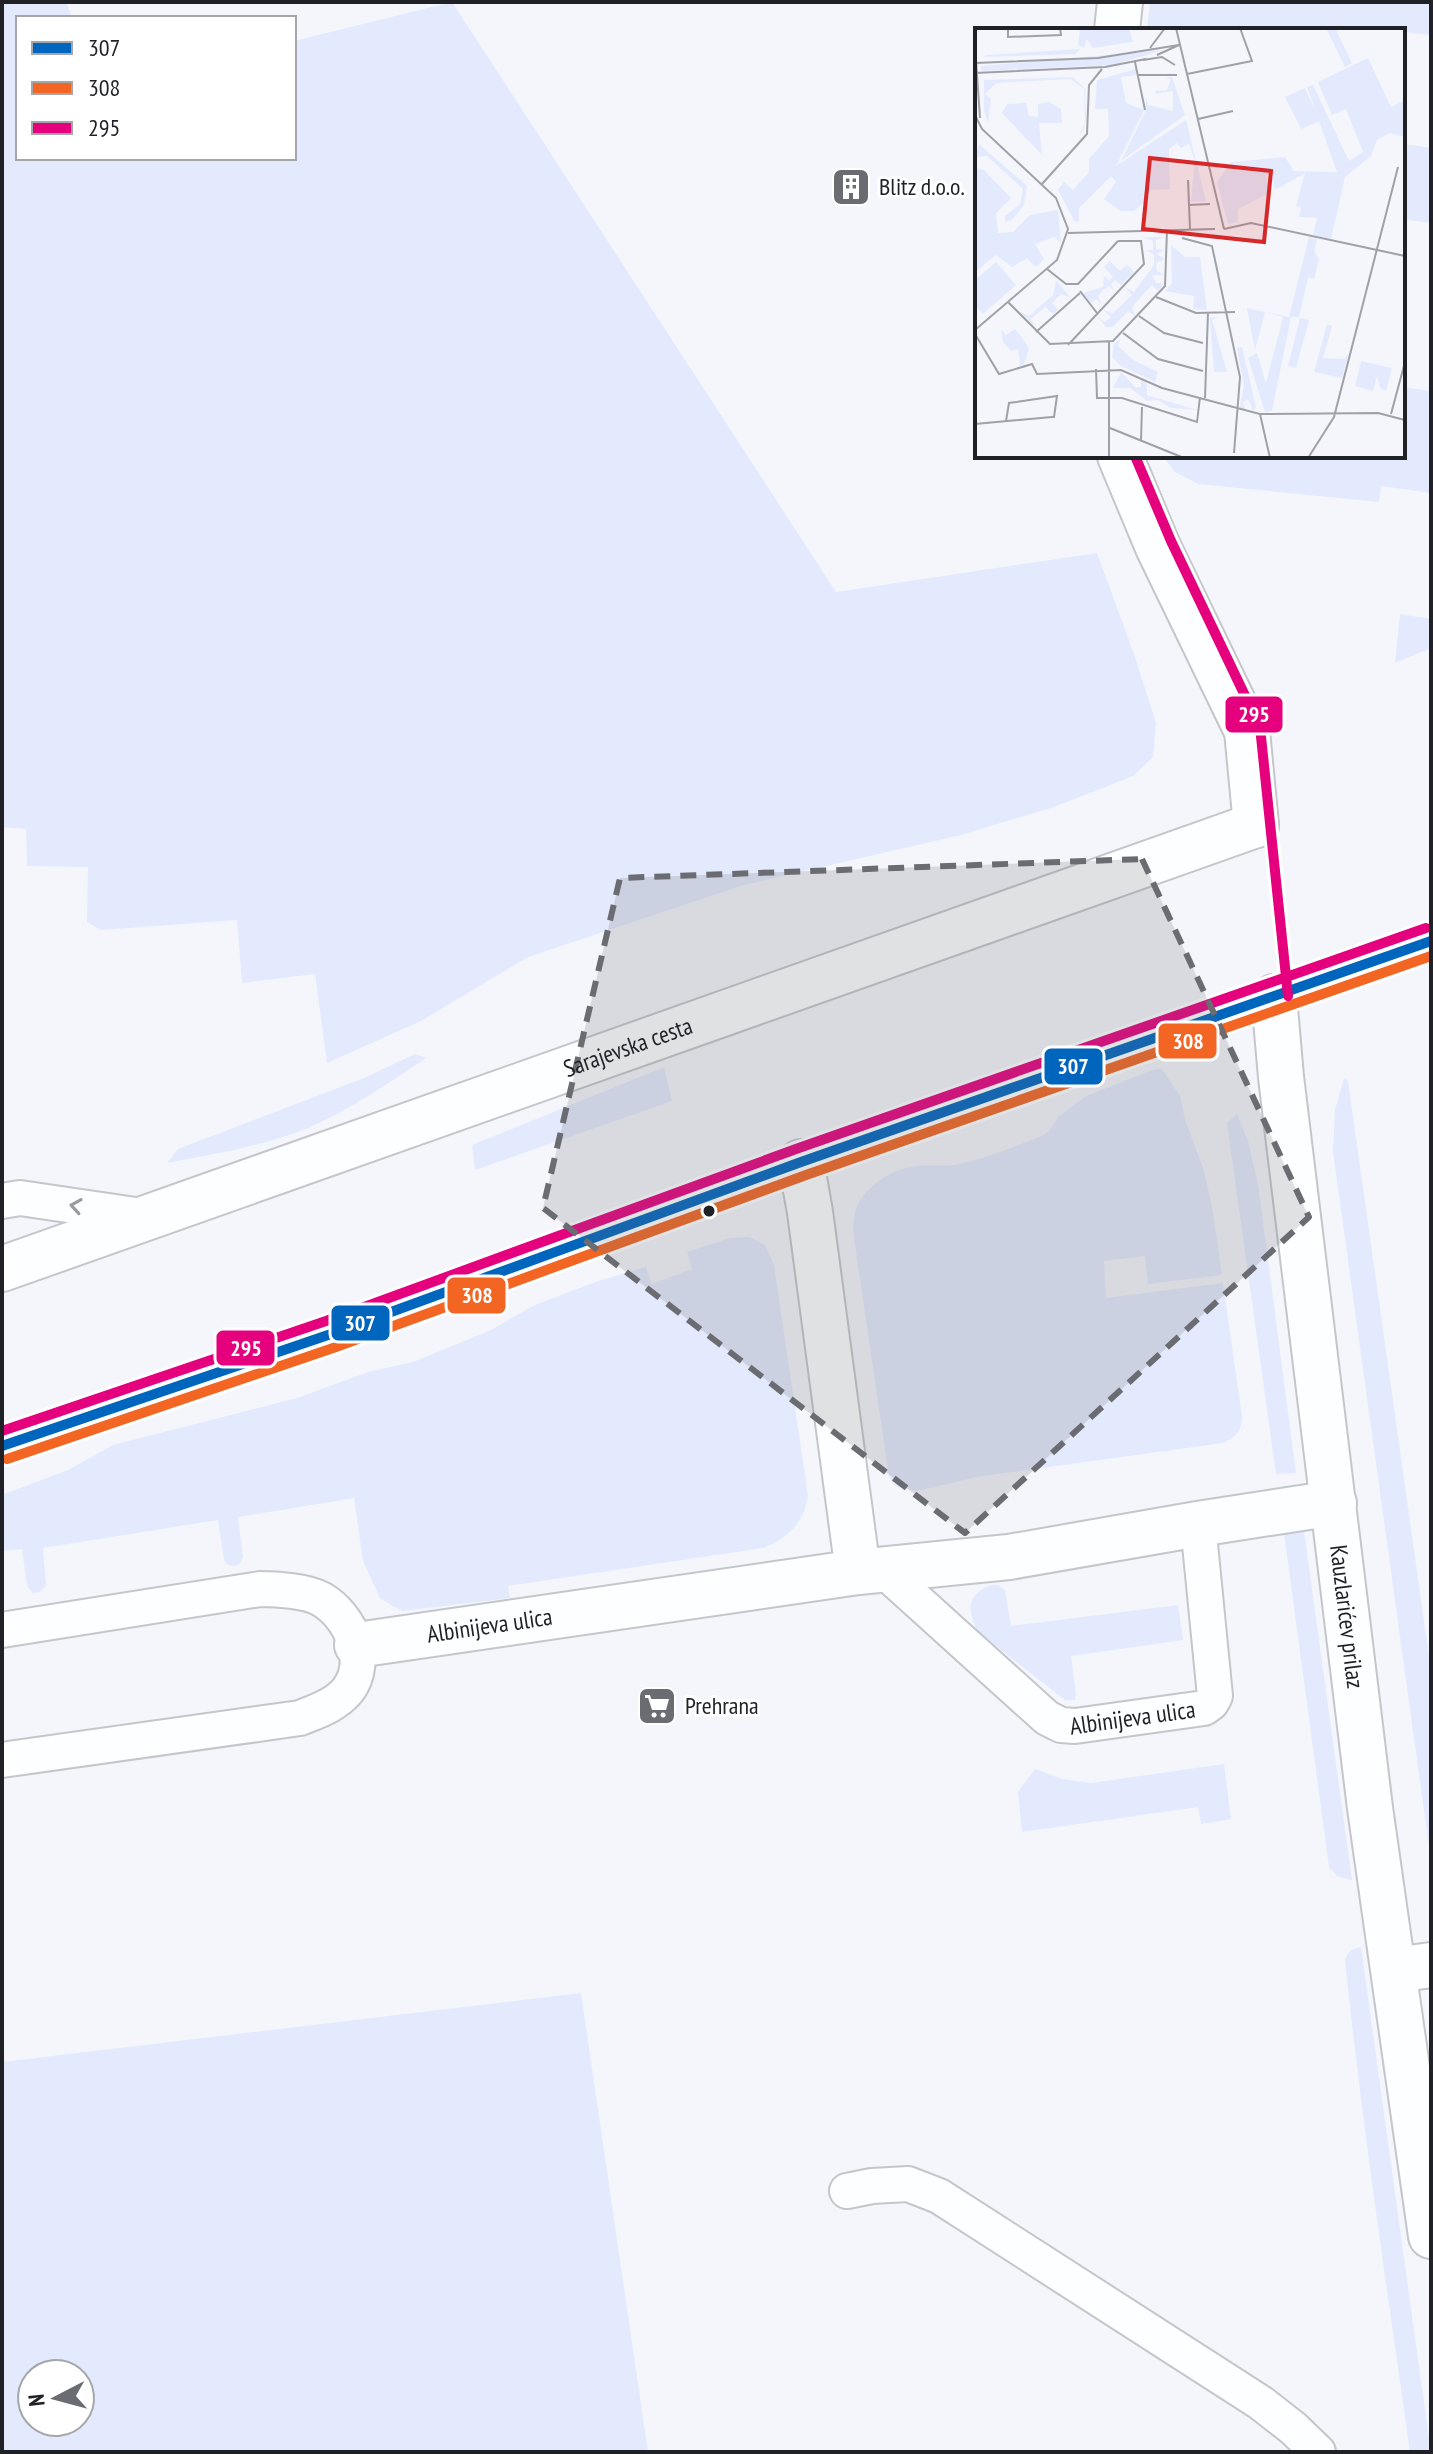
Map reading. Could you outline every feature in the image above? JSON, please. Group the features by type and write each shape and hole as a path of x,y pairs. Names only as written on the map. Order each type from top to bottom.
{"street":[{"path":"1117,28 1120,2"},
{"name":"Sarajevska cesta","path":"2,1269 1256,825 1247,731 1158,547 1121,458"},
{"name":"Kauzlarićev prilaz","path":"1274,997 1281,1077 1370,1808 1413,1968 1431,2236"},
{"path":"801,1162 870,1571"},
{"name":"Albinijeva ulica","path":"357,1645 870,1571 1009,1557 1334,1503"}],"lane":[{"path":"2,1201 20,1198 150,1217"},
{"name":"Albinijeva ulica","path":"870,1571 1047,1718 1061,1725 1075,1726 1204,1708 1215,1696 1198,1524"},
{"path":"2,1630 260,1589 279,1589 319,1598 334,1609 357,1645 355,1677 347,1691 330,1706 300,1718 2,1760"},
{"path":"847,2191 908,2184 939,2196 1261,2403 1318,2452"}],"highlighted area":[{"path":"1142,859 1309,1217 965,1533 543,1208 620,878"}],"shaded area":[{"path":"2,2 66,2 71,16 16,16 16,160 296,160 296,41 452,2 836,592 1097,553 1156,723 1153,757 1133,776 1054,807 961,835 744,885 528,957 421,1021 327,1063 315,974 242,983 237,920 101,930 87,922 88,867 27,866 26,829 2,827"},
{"path":"1150,2 1431,2 1431,35 1405,32 1405,28 1147,28"},
{"path":"1405,144 1431,148 1431,223 1405,219"},
{"path":"1405,387 1431,391 1431,493 1381,486 1379,502 1198,484 1175,472 1164,458 1405,458"},
{"path":"1400,614 1431,619 1431,648 1395,663"},
{"path":"415,1054 426,1058 355,1104 310,1127 258,1144 167,1163 178,1149 364,1078"},
{"path":"664,1067 672,1101 475,1170 472,1145"},
{"path":"1162,1069 1180,1096 1212,1206 1222,1275 1148,1284 1145,1256 1104,1261 1106,1298 1223,1283 1242,1417 1239,1430 1223,1443 977,1477 917,1491 895,1486 889,1477 854,1238 858,1204 878,1181 897,1171 921,1165 954,1165 1042,1136 1058,1117 1086,1096"},
{"path":"1344,1078 1348,1081 1431,1671 1431,1861 1333,1152 1335,1110"},
{"path":"1237,1114 1248,1141 1258,1184 1296,1473 1276,1474 1227,1123"},
{"path":"749,1237 765,1245 774,1265 808,1495 803,1513 794,1528 763,1548 508,1586 510,1598 403,1611 380,1598 363,1561 354,1498 238,1517 243,1557 236,1566 224,1560 218,1520 43,1548 46,1585 40,1592 33,1593 27,1586 22,1549 2,1551 2,1495 68,1470 113,1445 297,1398 368,1372 413,1362 491,1330 535,1305 598,1281 646,1267 652,1284 692,1269 687,1252 730,1238"},
{"path":"1304,1531 1352,1880 1337,1876 1329,1867 1284,1533"},
{"path":"991,1585 1005,1590 1011,1626 1178,1605 1183,1640 1071,1656 1076,1694 1075,1700 1065,1700 978,1632 971,1604 977,1594"},
{"path":"1224,1764 1231,1819 1201,1824 1198,1807 1022,1832 1018,1792 1035,1769 1062,1779 1091,1783"},
{"path":"1361,1947 1431,2452 1410,2452 1375,2206 1345,1960 1351,1951"},
{"path":"581,1993 648,2452 2,2452 2,2062"}],"transit line":[{"name":"295","path":"1136,458 1171,541 1260,727 1288,996"},
{"name":"295","path":"2,1431 326,1321 796,1149 1426,928"},
{"name":"307","path":"2,1446 331,1334 801,1162 1431,941"},
{"name":"308","path":"7,1459 336,1347 806,1175 1431,956"}],"place":[{"name":"Blitz d.o.o.","path":"851,187"},
{"name":"Prehrana","path":"657,1706"}]}
